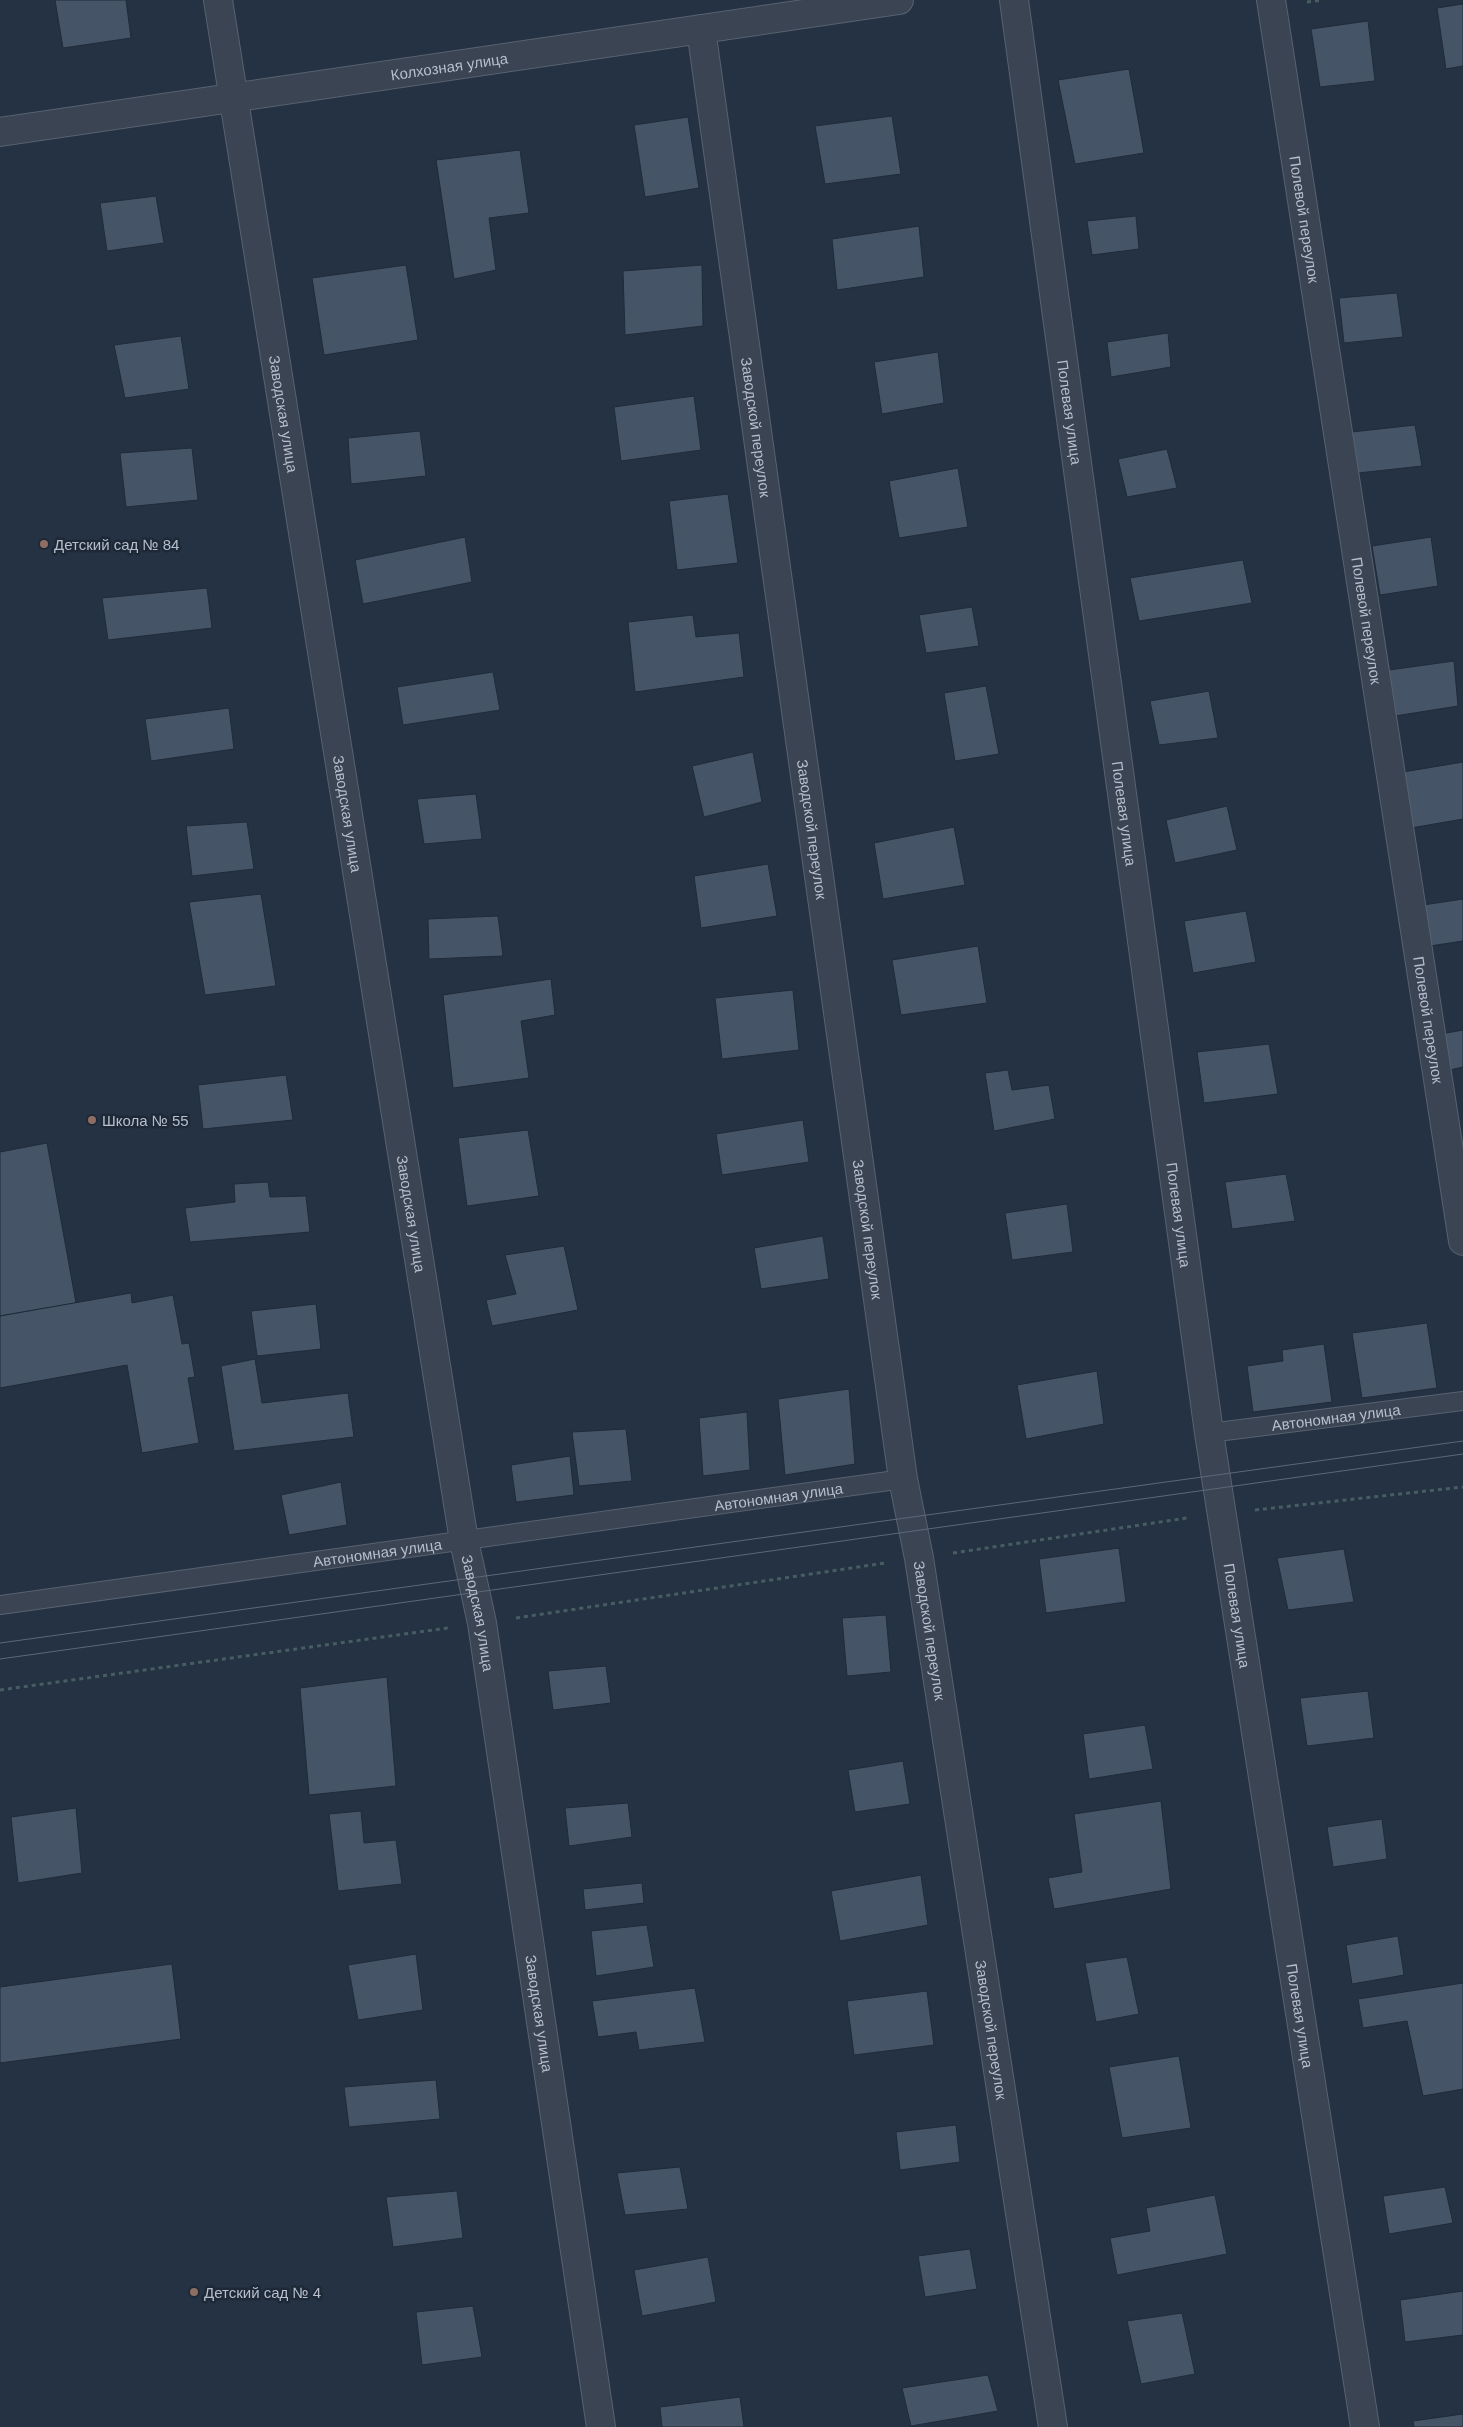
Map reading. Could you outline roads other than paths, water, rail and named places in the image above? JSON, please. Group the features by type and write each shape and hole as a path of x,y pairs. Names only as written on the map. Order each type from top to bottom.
{"street":[{"name":"Заводская улица","path":"218,0 464,1541 482,1623 602,2427"},
{"name":"Колхозная улица","path":"0,132 899,0"},
{"name":"Полевая улица","path":"1014,0 1209,1434 1365,2427"},
{"name":"Полевой переулок","path":"1272,0 1463,1241"},
{"name":"Заводской переулок","path":"701,29 902,1479 919,1558 1053,2427"}],"lane":[{"name":"Автономная улица","path":"1209,1434 1463,1401"},
{"name":"Автономная улица","path":"0,1605 902,1479"}],"tram line":[{"path":"0,1643 1463,1441"},
{"path":"0,1659 1463,1454"}],"place":[{"name":"Детский сад № 84","path":"44,544"},
{"name":"Школа № 55","path":"92,1120"},
{"name":"Детский сад № 4","path":"194,2292"}]}
